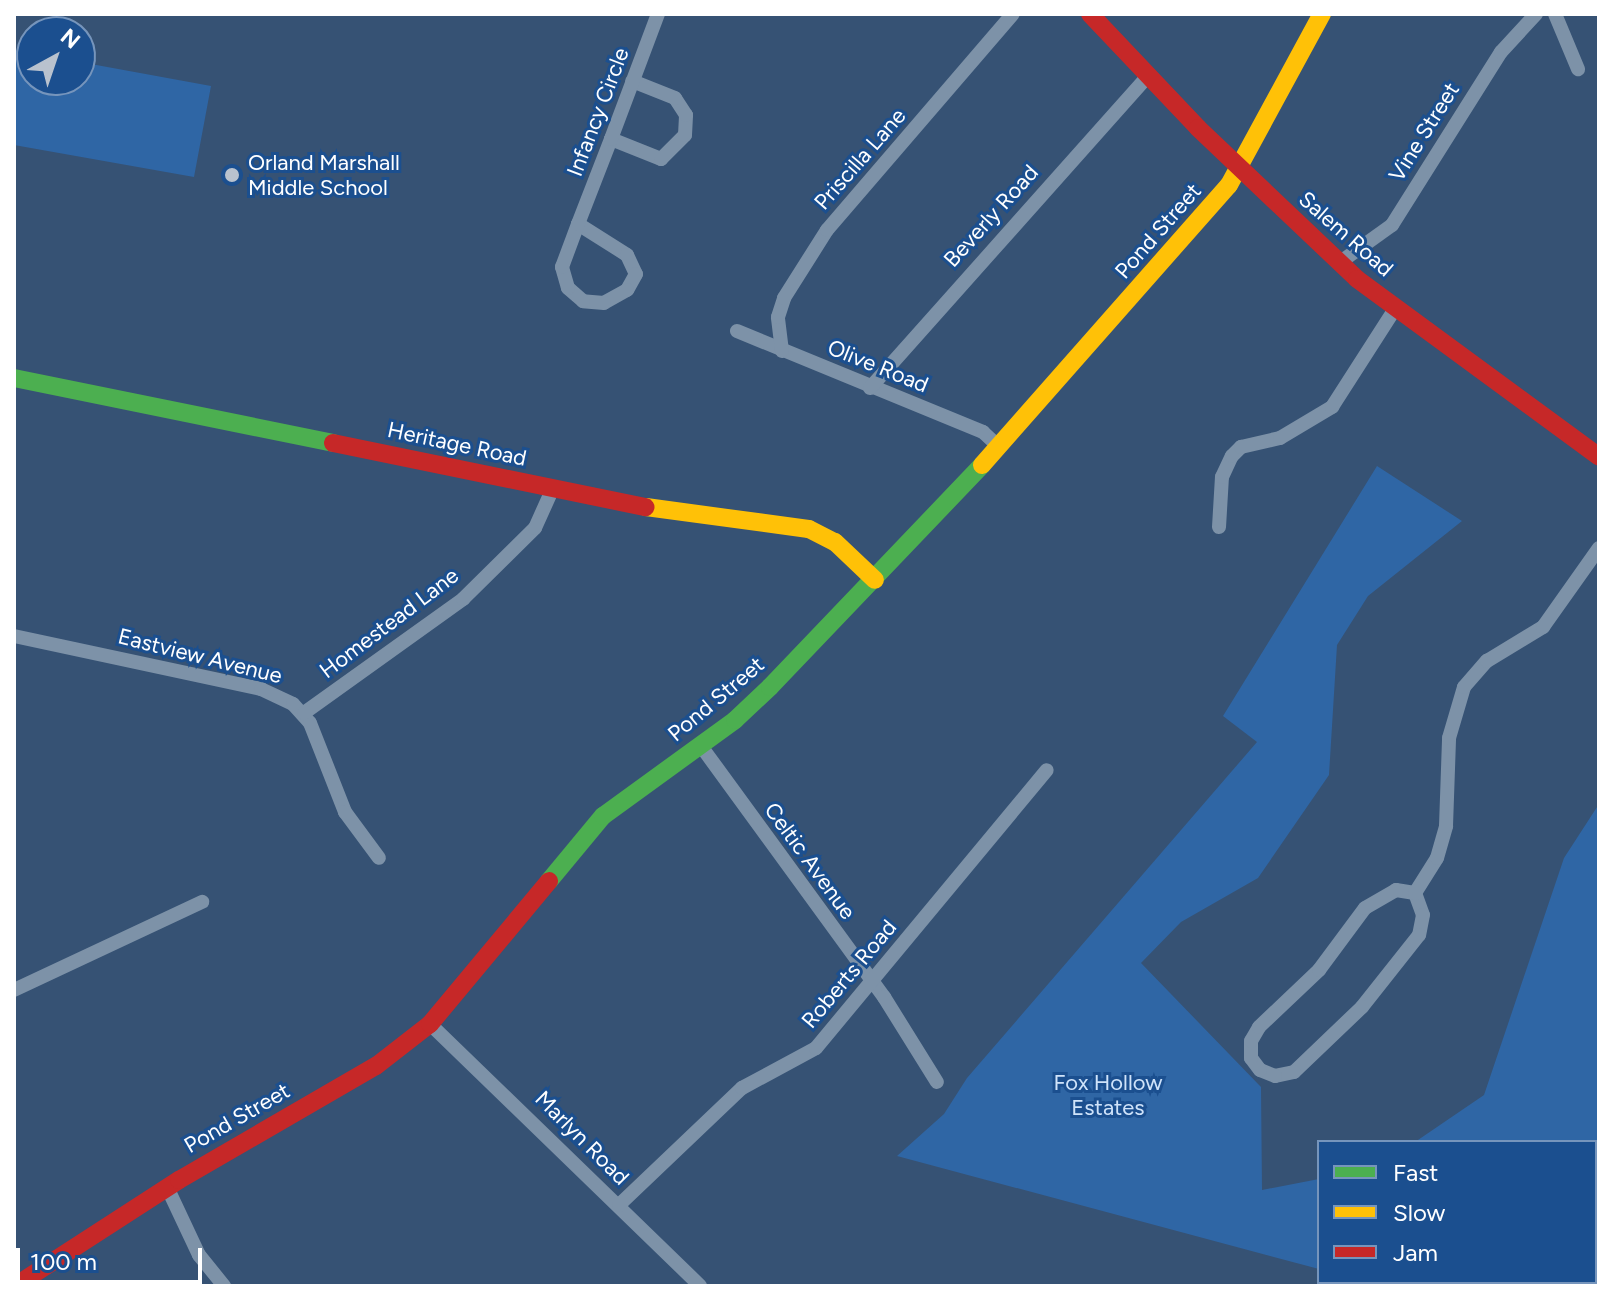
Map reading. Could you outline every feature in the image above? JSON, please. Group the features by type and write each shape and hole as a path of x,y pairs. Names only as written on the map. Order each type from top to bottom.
{"street":[{"name":"Infancy Circle","path":"578,224 627,255 636,274 627,290 604,303 583,301 568,288 562,267 578,224 611,139 632,81 658,14"},
{"name":"Priscilla Lane","path":"782,351 778,317 784,298 827,230 1013,14"},
{"name":"Salem Road","path":"1090,14 1238,168 1339,263 1395,309 1599,457"},
{"name":"Pond Street","path":"15,1286 167,1187 357,1078 430,1024 603,816 701,746 770,687 999,447 1163,264 1238,168 1322,14"},
{"name":"Vine Street","path":"1339,263 1392,225 1501,52 1536,14"},
{"path":"1555,14 1578,69"},
{"name":"Beverly Road","path":"870,388 1148,76"},
{"path":"611,139 661,159 685,135 686,115 675,98 632,81"},
{"path":"1219,527 1222,477 1232,456 1241,447 1280,438 1332,407 1395,309"},
{"name":"Olive Road","path":"737,331 983,432 999,447"},
{"name":"Heritage Road","path":"14,378 656,509 809,529 835,542 875,580"},
{"name":"Homestead Lane","path":"304,713 463,599 535,528 553,488"},
{"path":"1415,893 1437,858 1444,835 1449,738 1464,687 1487,661 1543,627 1599,548"},
{"name":"Eastview Avenue","path":"14,636 261,689 304,713"},
{"path":"304,713 331,786 379,858"},
{"name":"Celtic Avenue","path":"701,746 872,982 937,1082"},
{"name":"Roberts Road","path":"619,1205 742,1088 816,1048 1047,770"},
{"path":"1415,893 1423,915 1419,935 1362,1007 1294,1072 1275,1076 1260,1070 1251,1058 1251,1041 1259,1027 1319,970 1381,895 1415,893"},
{"path":"14,990 202,902"},
{"name":"Marlyn Road","path":"430,1024 700,1286"},
{"path":"167,1187 199,1255 224,1286"}],"green space":[{"path":"14,50 16,96 96,96 96,65 211,86 194,177 14,145"},
{"name":"Fox Hollow Estates","path":"1377,466 1462,521 1368,596 1337,645 1329,775 1258,878 1181,922 1141,963 1261,1087 1262,1190 1317,1179 1317,1268 897,1156 944,1114 967,1078 1257,742 1223,716"},
{"path":"1599,804 1599,1167 1597,1170 1597,1140 1418,1140 1484,1095 1564,858"},
{"path":"1376,1284 1446,1284 1383,1286"}],"traffic: fast":[{"path":"14,378 333,443"},
{"path":"549,881 603,816 735,720 770,687 982,465"}],"traffic: slow":[{"path":"982,465 1229,185 1322,14"},
{"path":"646,507 809,529 835,542 875,580"}],"traffic: jam":[{"path":"1090,14 1198,128 1357,279 1599,457"},
{"path":"333,443 646,507"},
{"path":"15,1286 179,1180 376,1066 430,1024 549,881"}],"place":[{"name":"Orland Marshall Middle School","path":"232,175"}]}
